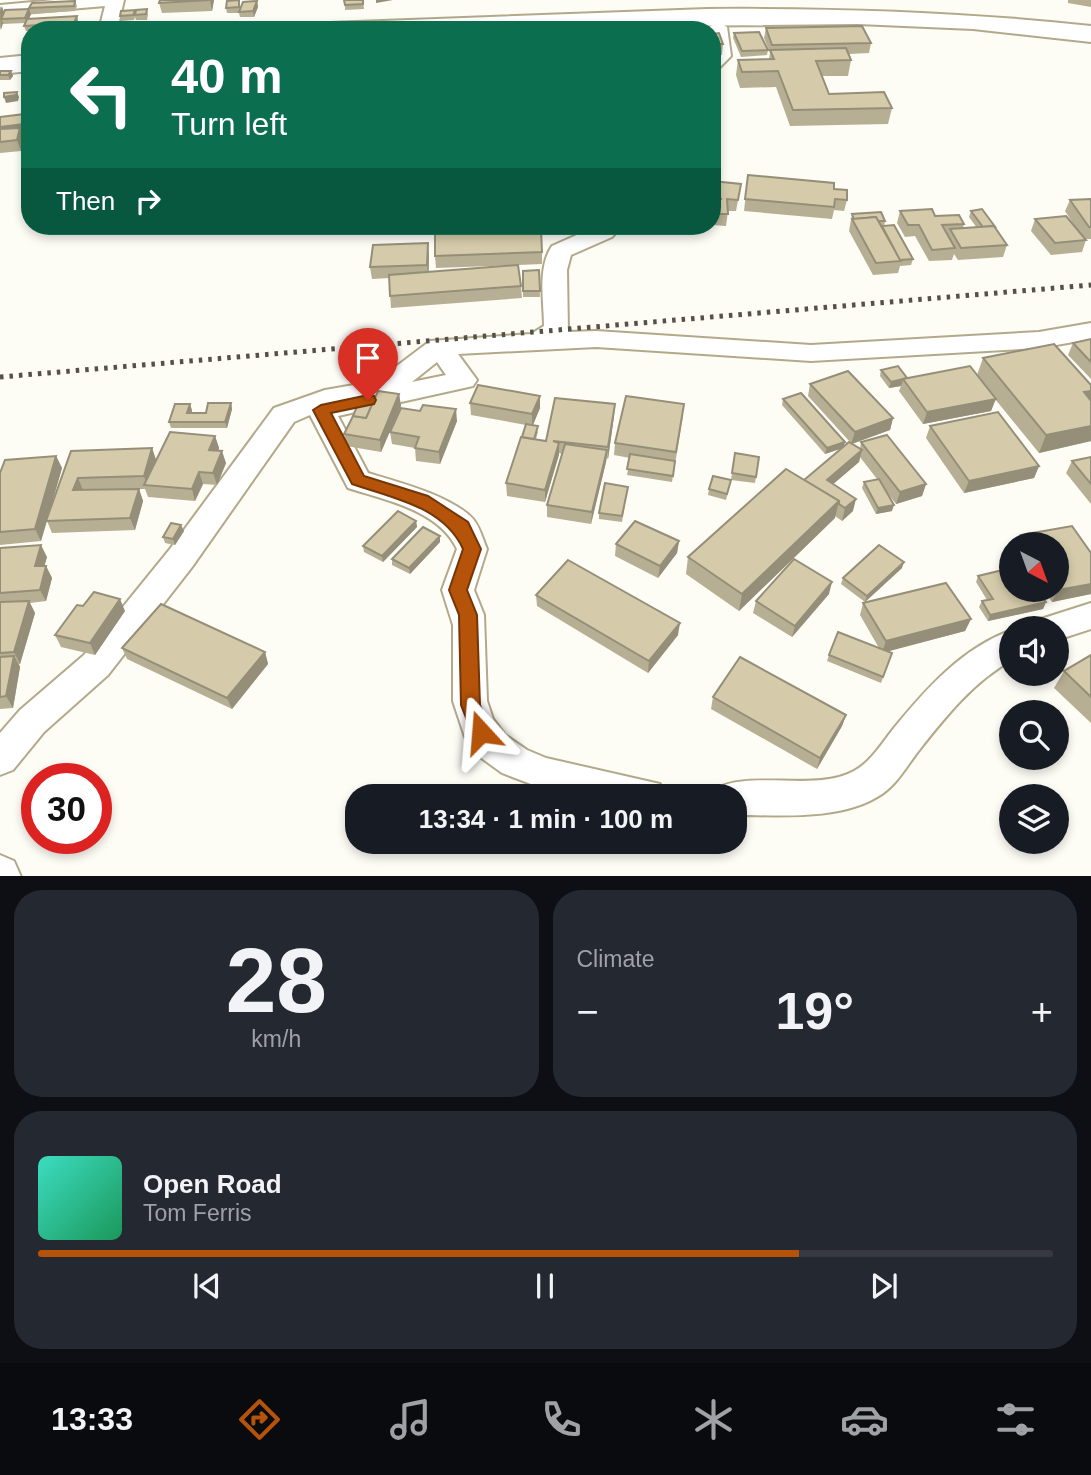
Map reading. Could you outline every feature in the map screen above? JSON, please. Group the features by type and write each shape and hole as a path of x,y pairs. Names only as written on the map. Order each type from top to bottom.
{"highway":[{"path":"534,21 776,16 935,19 1091,34"},
{"path":"721,27 925,29 1091,44"},
{"path":"0,50 21,49"},
{"path":"0,66 21,65"}],"street":[{"path":"0,10 116,0 110,21"},
{"path":"540,340 557,330 555,270 560,251 597,235"},
{"path":"0,759 32,722 96,665 181,558 284,415 325,399 385,389 439,347 596,339 811,353 1040,340 1091,331"},
{"path":"439,347 464,380 321,410 358,480 422,501 461,527 472,549 458,590 468,615 470,705 481,732 499,754 535,771 580,784"},
{"path":"1069,623 1091,616"},
{"path":"747,798 813,796 863,786 885,766 949,689 999,650"}],"building":[{"path":"160,0 210,0 159,3"},
{"path":"239,0 239,7 226,8 227,1"},
{"path":"344,0 363,0 363,4 345,5"},
{"path":"75,1 74,6 29,8 32,3"},
{"path":"257,1 253,11 239,12 243,2"},
{"path":"29,9 25,18 1,19 5,10"},
{"path":"147,9 146,14 135,15 136,10"},
{"path":"135,10 133,15 120,16 121,11"},
{"path":"77,16 75,21 26,21"},
{"path":"862,26 871,43 772,45 766,28"},
{"path":"759,32 768,50 742,51 734,33"},
{"path":"846,48 851,60 816,61 829,94 884,92 892,108 793,110 778,71 742,72 738,60 774,59 770,50"},
{"path":"0,71 11,71 8,75 0,75"},
{"path":"17,92 16,95 4,97 4,93"},
{"path":"21,114 21,124 0,127 0,117"},
{"path":"20,128 17,140 0,142 0,129"},
{"path":"748,175 834,183 834,189 847,190 847,200 835,199 834,207 745,199"},
{"path":"721,182 741,184 738,200 727,199 728,214 721,214"},
{"path":"1091,199 1091,227 1089,227 1070,200"},
{"path":"932,209 935,216 959,215 964,224 942,225 955,248 932,250 919,225 908,225 900,211"},
{"path":"982,209 996,228 983,227 971,211"},
{"path":"881,212 885,221 878,221 876,217 854,219 852,214"},
{"path":"1066,216 1086,240 1055,243 1035,219"},
{"path":"876,217 901,261 876,263 852,219"},
{"path":"894,225 913,259 900,260 882,226"},
{"path":"994,226 1007,245 961,248 950,229"},
{"path":"435,235 541,235 542,252 435,256"},
{"path":"428,243 427,265 370,267 373,245"},
{"path":"518,265 521,286 390,296 389,275"},
{"path":"539,270 540,291 523,291 523,271"},
{"path":"1091,339 1091,362 1073,343"},
{"path":"1054,344 1091,385 1091,391 1084,392 1091,401 1091,426 1046,435 983,358"},
{"path":"898,366 907,378 891,382 881,370"},
{"path":"970,366 996,399 927,412 903,379"},
{"path":"848,371 893,418 855,432 810,384"},
{"path":"478,385 540,396 532,414 470,403"},
{"path":"378,391 399,394 380,440 344,434 353,416 366,418"},
{"path":"801,393 845,442 827,448 783,399"},
{"path":"626,396 684,404 676,452 615,443"},
{"path":"555,398 615,404 608,447 553,441 559,443 545,490 506,483 521,437 546,441"},
{"path":"360,399 374,400 366,418 353,416"},
{"path":"208,403 231,403 225,422 169,422 175,404 190,404 187,413 206,413"},
{"path":"423,405 456,409 439,452 415,448 419,437 390,432 401,408 420,411"},
{"path":"998,412 1039,466 969,481 930,426"},
{"path":"526,424 538,426 534,439 522,437"},
{"path":"170,432 215,436 209,450 222,451 213,473 199,472 192,489 144,485"},
{"path":"887,435 926,484 900,492 861,442"},
{"path":"849,442 862,450 827,480 856,499 845,508 839,501 804,480"},
{"path":"565,444 607,450 592,512 547,505"},
{"path":"152,448 144,476 78,478 73,490 139,489 130,518 46,521 71,451"},
{"path":"735,453 759,457 756,477 732,473"},
{"path":"630,454 675,461 673,476 627,469"},
{"path":"56,456 35,529 0,532 0,473 5,460"},
{"path":"1091,457 1091,484 1072,461"},
{"path":"786,469 839,501 742,594 688,557"},
{"path":"713,476 731,480 727,494 709,489"},
{"path":"879,479 894,505 878,508 864,482"},
{"path":"605,483 628,487 622,516 599,513"},
{"path":"398,511 416,521 382,556 363,546"},
{"path":"635,521 679,541 660,566 616,544"},
{"path":"171,523 181,525 173,539 163,537"},
{"path":"1072,526 1091,553 1091,584 1069,588 1069,532 1038,532"},
{"path":"423,527 440,536 409,568 392,559"},
{"path":"41,545 35,566 46,566 40,590 0,593 0,548"},
{"path":"879,545 904,562 867,596 843,578"},
{"path":"794,559 832,582 795,626 756,601"},
{"path":"568,560 680,623 649,661 536,595"},
{"path":"999,571 999,602 1046,602 990,615 982,601 993,599 978,576"},
{"path":"946,583 971,619 886,641 863,603"},
{"path":"94,592 120,599 90,643 55,635 77,605 83,606"},
{"path":"29,601 14,652 0,653 0,602"},
{"path":"161,604 265,652 227,698 122,648"},
{"path":"838,632 892,653 883,677 829,655"},
{"path":"1091,655 1091,697 1069,676 1069,668"},
{"path":"14,656 6,696 0,697 0,657"},
{"path":"740,657 846,715 820,758 713,697"}],"railway":[{"path":"0,377 1091,285"}],"route":[{"path":"368,400 321,410 358,480 422,501 461,527 472,549 458,590 468,615 470,705 481,732"}]}
